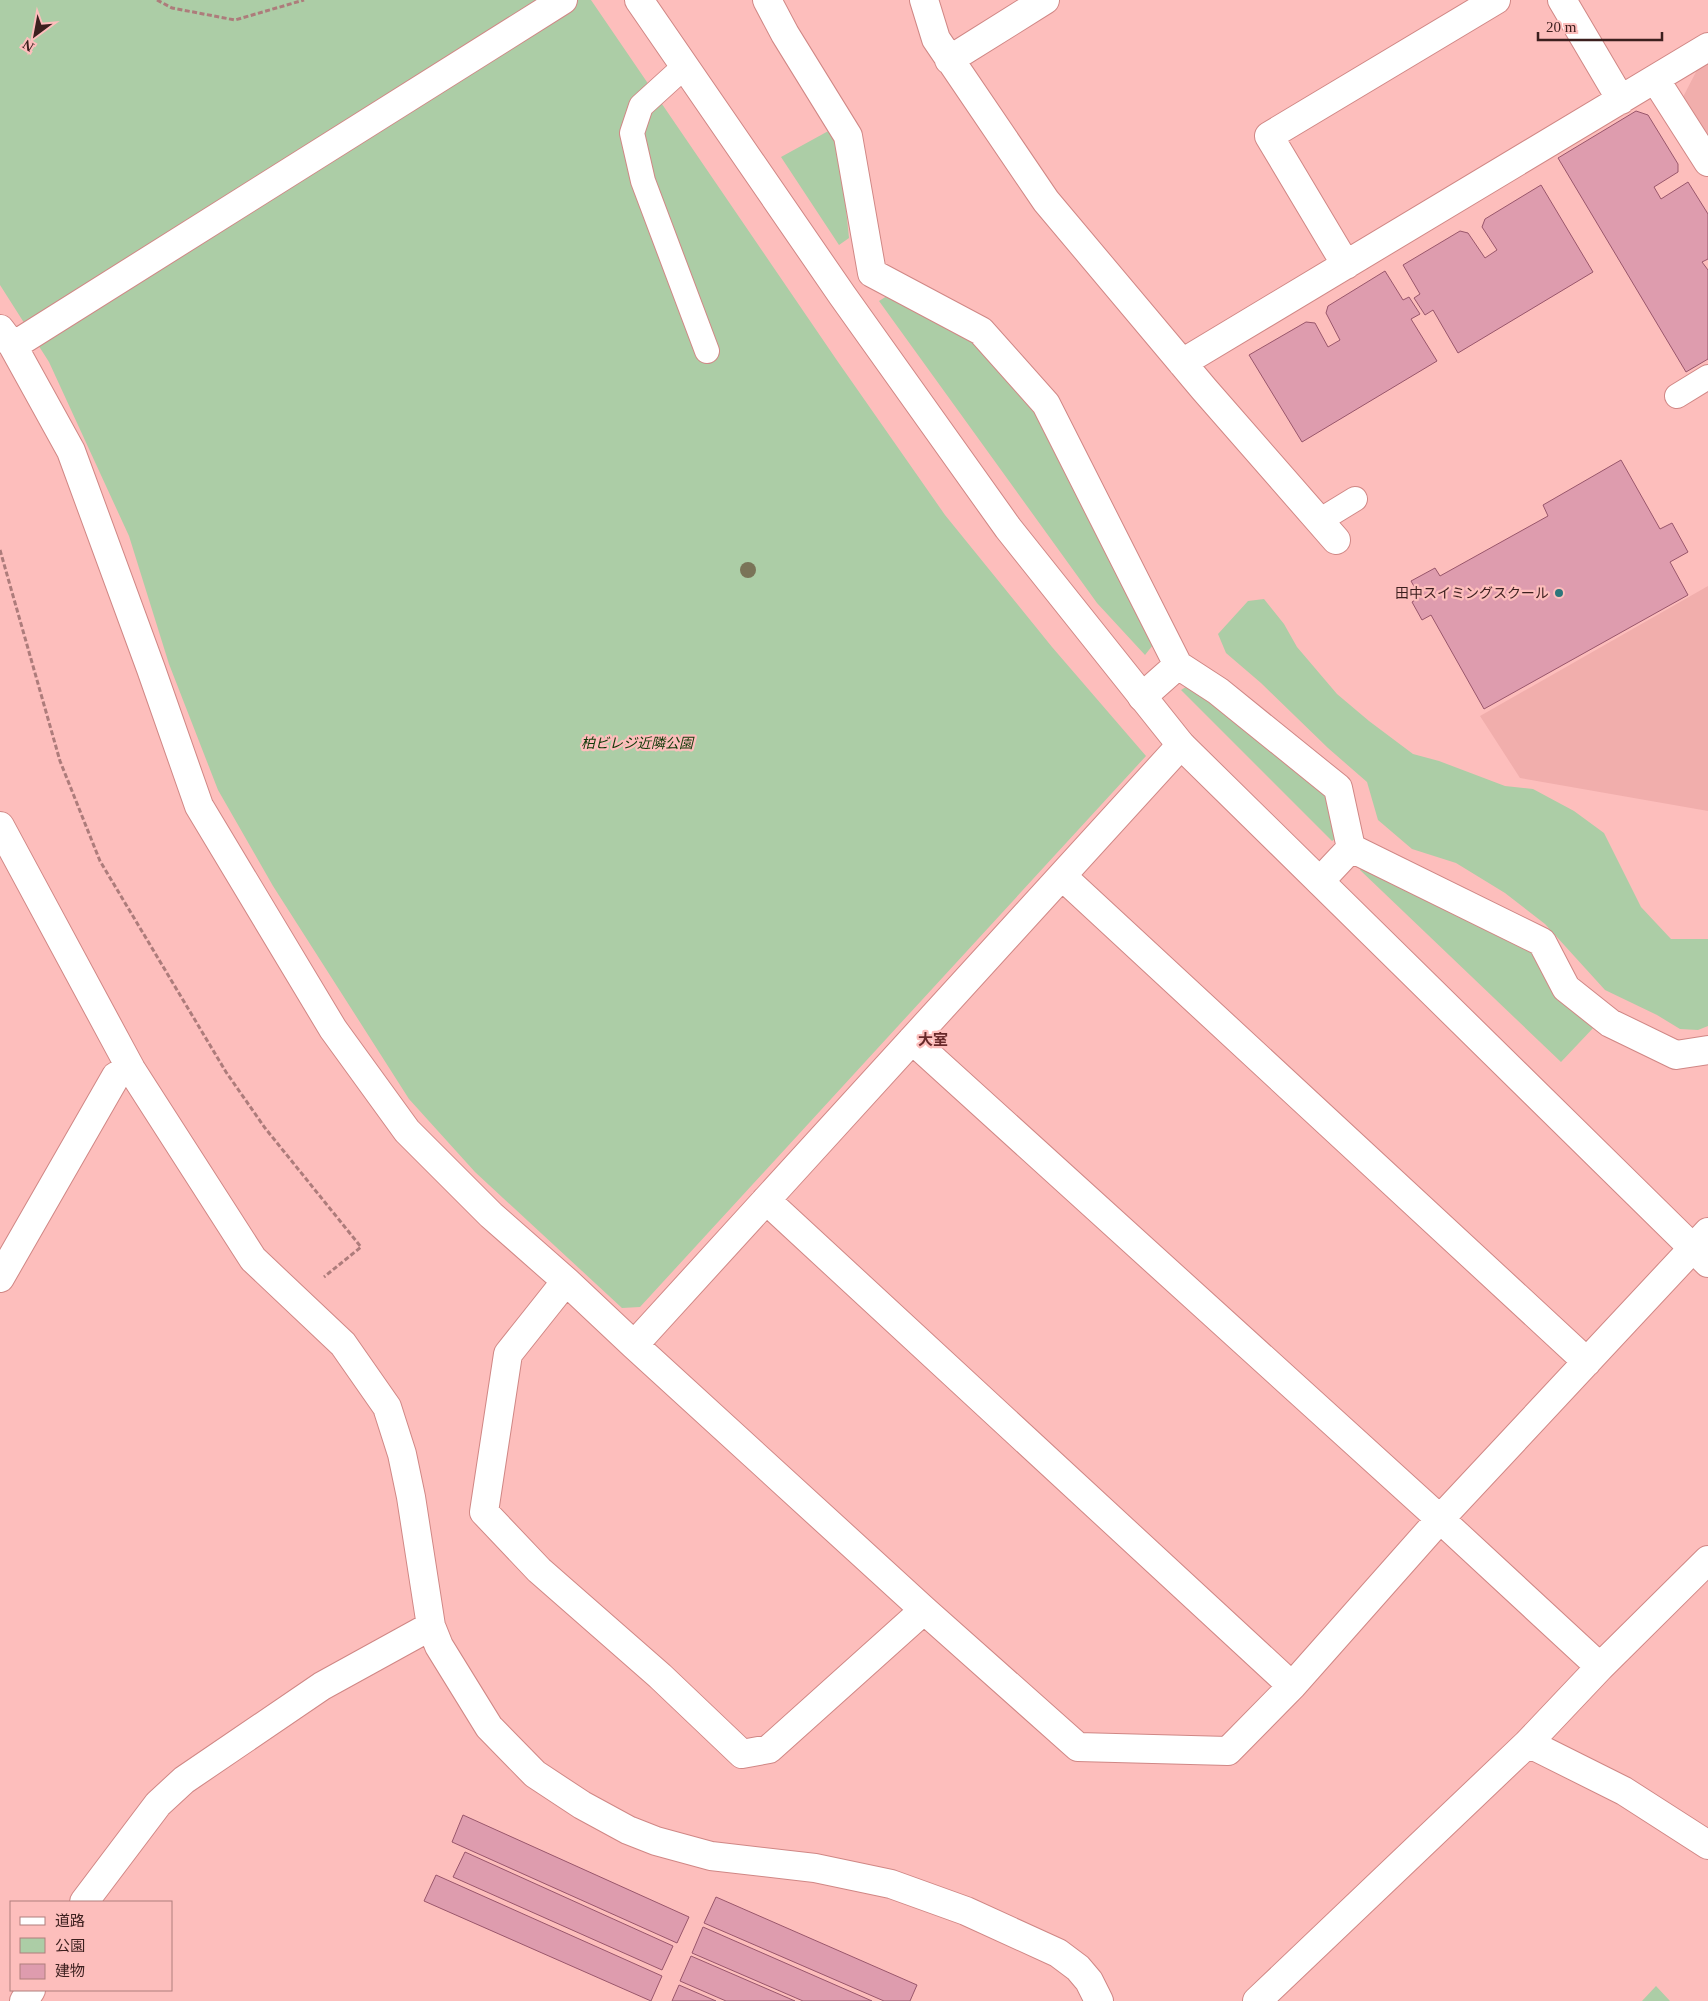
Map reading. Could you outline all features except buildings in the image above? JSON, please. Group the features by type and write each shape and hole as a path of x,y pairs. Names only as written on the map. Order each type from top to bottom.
{"street":[{"path":"563,0 6,337 71,451 152,669 199,806 333,1028 407,1131 491,1215 566,1281 924,1610 1078,1746 1228,1751 1292,1686 1440,1519 1587,1362 1703,1248 1181,745 1008,528 842,295 639,0"},
{"path":"767,0 785,34 848,136 872,273"},
{"path":"924,0 936,39 1046,201 1182,363 1328,531"},
{"path":"949,60 1045,0"},
{"path":"1346,265 1269,136 1496,0"},
{"path":"1562,0 1621,100"},
{"path":"1182,363 1708,47"},
{"path":"1655,79 1708,162"},
{"path":"842,295 872,273"},
{"path":"872,273 981,331 1046,404 1178,665 1218,691 1338,788 1351,848"},
{"path":"1142,697 1178,665"},
{"path":"634,1345 1181,745"},
{"path":"0,826 8,860 131,1069 253,1259 343,1344 387,1407 402,1454 411,1497 430,1626 439,1646 489,1728 535,1774 582,1806 628,1830 656,1841 711,1856 815,1868 891,1884 966,1912 1058,1953 1078,1968 1099,2001"},
{"path":"1320,881 1351,848"},
{"path":"1351,848 1542,942 1566,988 1610,1023 1676,1055 1708,1050"},
{"path":"1062,876 1587,1362"},
{"path":"912,1040 1440,1519 1600,1667"},
{"path":"0,1278 116,1076 131,1069"},
{"path":"766,1200 1292,1686"},
{"path":"566,1281 508,1354 484,1512 539,1570 660,1676 742,1754 768,1749 924,1610"},
{"path":"1257,2001 1528,1743 1600,1667 1708,1560"},
{"path":"85,1901 158,1804 184,1780 322,1686 430,1626"},
{"path":"1528,1743 1624,1791 1708,1845"}],"lane":[{"path":"685,66 641,106 632,133 644,181 707,351"},
{"path":"1677,396 1708,377"},
{"path":"1328,531 1355,498"}],"path":[{"path":"157,0 172,8 235,20 304,0"},
{"path":"0,550 60,761 100,861 226,1072 265,1128 361,1247 296,1300"}],"shaded area":[{"path":"1708,63 1708,138 1683,97 1698,68"},
{"path":"1708,586 1708,811 1520,778 1480,716"}],"green space":[{"name":"柏ビレジ近隣公園","path":"0,0 591,0 945,515 1052,647 1146,756 640,1307 622,1308 475,1172 409,1099 273,886 218,790 169,664 129,536 49,362 0,285"},
{"path":"832,129 839,141 849,238 839,245 781,157"},
{"path":"895,291 972,332 1038,406 1156,641 1145,655 1097,603 879,301"},
{"path":"1264,599 1284,624 1297,647 1337,694 1413,754 1439,761 1505,786 1533,789 1574,811 1604,833 1641,907 1671,939 1708,939 1708,1026 1698,1030 1680,1029 1657,1015 1605,990 1545,924 1505,893 1456,863 1412,849 1378,820 1367,782 1226,653 1218,634 1248,601"},
{"path":"1194,682 1331,792 1339,836 1332,841 1181,690"},
{"path":"1366,863 1534,951 1596,1025 1561,1062 1360,870"},
{"path":"1656,1986 1670,2001 1642,2001"}],"place":[{"name":"田中スイミングスクール","path":"1559,593"}],"district":[{"name":"大室","path":"933,1040"}]}
